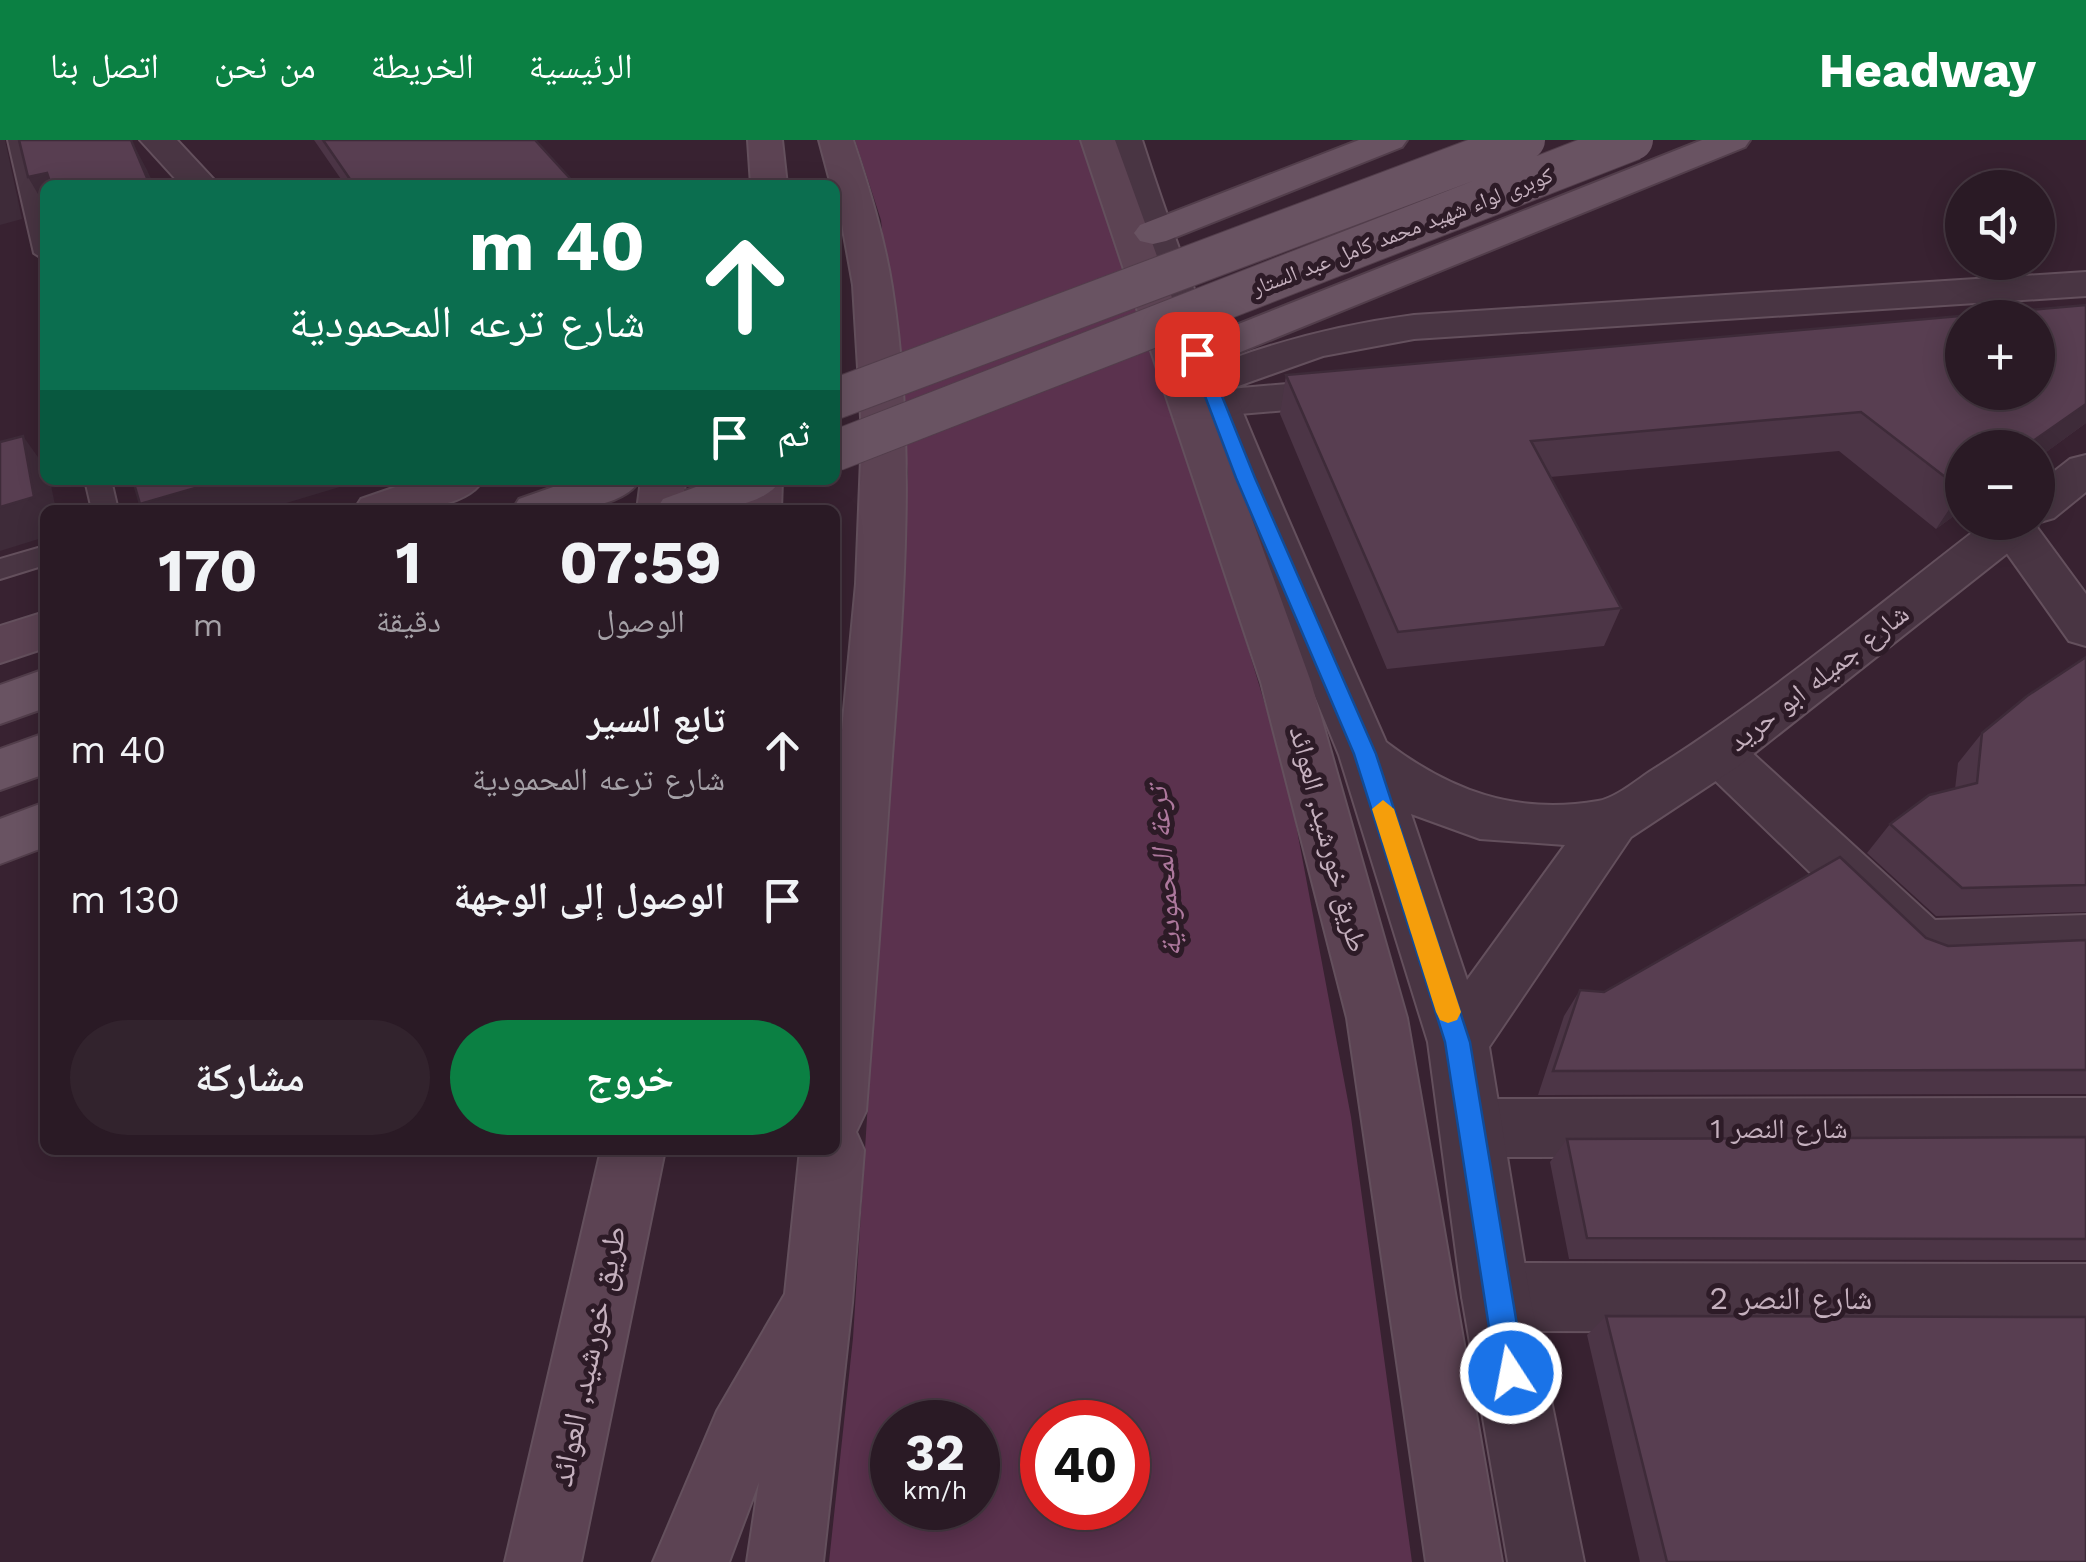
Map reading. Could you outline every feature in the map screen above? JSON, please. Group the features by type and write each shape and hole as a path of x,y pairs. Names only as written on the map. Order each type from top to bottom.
{"main road":[{"path":"764,140 768,180"},
{"path":"836,140 854,201 874,303 883,398 884,480 882,570 840,1053"},
{"name":"طريق خورشيد, العوائد","path":"1098,140 1286,682 1377,1018 1464,1562"},
{"path":"1153,233 1390,140 1392,166 1413,193 1451,216 1502,232"},
{"name":"كوبرى لواء شهيد محمد كامل عبد الستار","path":"840,397 1524,140"},
{"name":"كوبرى لواء شهيد محمد كامل عبد الستار","path":"840,449 1633,140"},
{"path":"1207,380 1502,232 1734,140"},
{"path":"391,505 447,485"},
{"path":"549,505 604,485"},
{"path":"693,505 747,485"},
{"path":"0,645 40,631"},
{"path":"0,705 40,690"},
{"path":"0,770 40,755"},
{"path":"0,842 40,826"},
{"name":"طريق خورشيد, العوائد","path":"543,1562 632,1155"},
{"path":"785,1562 818,1303 832,1155"},
{"path":"691,1562 718,1485 748,1418 818,1303"}],"street":[{"path":"158,140 196,180"},
{"path":"1124,140 1207,380 1365,754 1458,1042 1496,1297 1546,1562"},
{"path":"1207,380 1305,346 1414,327 2086,284"},
{"path":"1207,380 1393,388"},
{"name":"شارع جميله ابو حريد","path":"2055,493 2086,469"},
{"name":"شارع جميله ابو حريد","path":"1458,1042 1612,822 1719,753 1995,540"},
{"path":"2034,540 2086,629"},
{"path":"1719,753 1922,945 2086,939"},
{"path":"1365,754 1396,780 1432,802 1474,818 1518,826 1612,822"},
{"name":"شارع النصر 1","path":"1472,1128 2086,1127"},
{"name":"شارع النصر 2","path":"1496,1297 2086,1298"}],"lane":[{"path":"18,140 40,233"},
{"path":"0,569 40,557"}],"water":[{"name":"ترعة المحمودية","path":"855,140 1084,140 1199,486 1287,777 1351,1117 1412,1562 829,1562 853,1338 908,473 881,220"}],"building":[{"path":"19,140 131,140 148,180 49,180 47,173 28,177"},
{"path":"323,140 535,140 571,180 351,180"},
{"path":"2086,305 2086,404 2049,430 1945,430 1945,477 1861,412 1531,441 1621,608 1398,632 1286,375 1945,317 1945,410 2055,410 2055,308"},
{"path":"23,436 34,497 0,507 0,442"},
{"path":"134,485 206,485 140,504"},
{"path":"2086,657 2086,885 1962,888 1890,824 1929,795 1977,783 1982,733 2027,696"},
{"path":"1840,857 1926,938 1948,946 2086,940 2086,1070 1553,1071 1580,990 1604,992"},
{"path":"2086,1137 2086,1239 1587,1238 1567,1139"},
{"path":"1606,1316 2086,1317 2086,1562 1667,1562"}],"slow traffic":[{"path":"1383,809 1448,1012"}],"route":[{"path":"1197,354 1365,754 1458,1042 1511,1373"}]}
